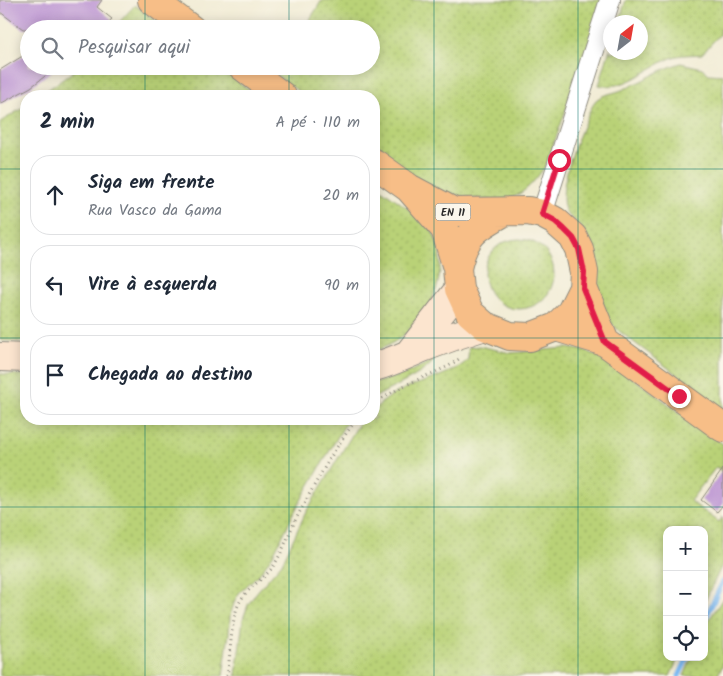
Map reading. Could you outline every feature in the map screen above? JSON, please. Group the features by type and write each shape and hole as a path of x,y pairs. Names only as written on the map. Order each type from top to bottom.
{"main road":[{"path":"152,0 179,20"},
{"path":"254,75 274,90"},
{"name":"EN 11","path":"380,167 409,188 454,212 504,212"},
{"name":"EN 11","path":"409,188 445,229 458,278"},
{"path":"528,211 542,214 555,221 573,238 579,249 584,272 583,288 572,312 556,327 530,337 510,336 485,326 470,312 458,278 461,252 466,242 480,225 504,212 528,211"},
{"path":"583,288 605,342"},
{"path":"556,327 605,342 723,428"}],"street":[{"path":"542,214 610,0"},
{"path":"408,353 458,278"},
{"path":"380,365 408,353 485,326"},
{"path":"0,357 20,358"}],"path":[{"path":"380,400 400,386 449,366 458,359 461,354 456,335"},
{"path":"227,676 234,623 237,608 242,597 273,568 296,518 352,425"}],"green space":[{"path":"322,0 605,0 547,163 541,173 521,193 506,199 495,200 469,198 432,187 410,175 380,152 380,90 297,90 276,75 380,75 380,20 310,20"},
{"path":"626,0 723,0 723,29 720,29 720,34 702,54 675,57 618,85 599,85 607,60 648,60 648,15 621,15"},
{"path":"135,5 155,20 121,20"},
{"path":"681,63 702,68 709,74 723,75 723,409 619,331 608,320 599,306 596,296 595,263 591,244 581,228 567,214 563,204 566,175 571,158 595,101 602,96 620,91 666,68"},
{"path":"69,75 229,75 249,90 47,90"},
{"path":"20,110 20,342 0,340 0,122"},
{"path":"380,188 413,212 431,229 438,247 440,266 437,285 431,302 420,319 407,333 391,344 380,349"},
{"path":"519,239 532,242 544,249 551,261 554,274 551,287 544,299 532,306 519,309 506,306 494,299 487,287 484,274 487,261 494,249 506,242"},
{"path":"480,346 511,353 566,348 581,350 607,359 723,444 723,472 716,467 690,501 719,522 723,517 723,563 708,595 708,526 663,526 663,661 677,661 670,676 236,676 243,619 248,605 282,563 306,512 358,425 380,425 380,404 385,400 404,389 457,368 468,359 469,347"},
{"path":"434,360 423,371 380,395 380,381 402,375"},
{"path":"0,374 20,375 20,425 345,425 297,507 273,555 260,573 239,593 235,600 230,616 223,676 0,676"},
{"path":"723,598 722,667 717,676 684,676 690,661 708,661 709,620"}],"building":[{"path":"0,0 102,0 97,7 112,19 20,20 20,27 0,12"},
{"path":"20,58 20,75 46,75 31,87 20,90 20,93 0,104 0,70"},
{"path":"723,469 723,505 717,512 701,500"}],"waterway":[{"path":"707,616 723,581"},
{"path":"679,676 686,661"}],"route":[{"path":"559,160 542,214 555,221 564,229 573,238 579,249 584,272 583,288 605,342 679,396"}]}
